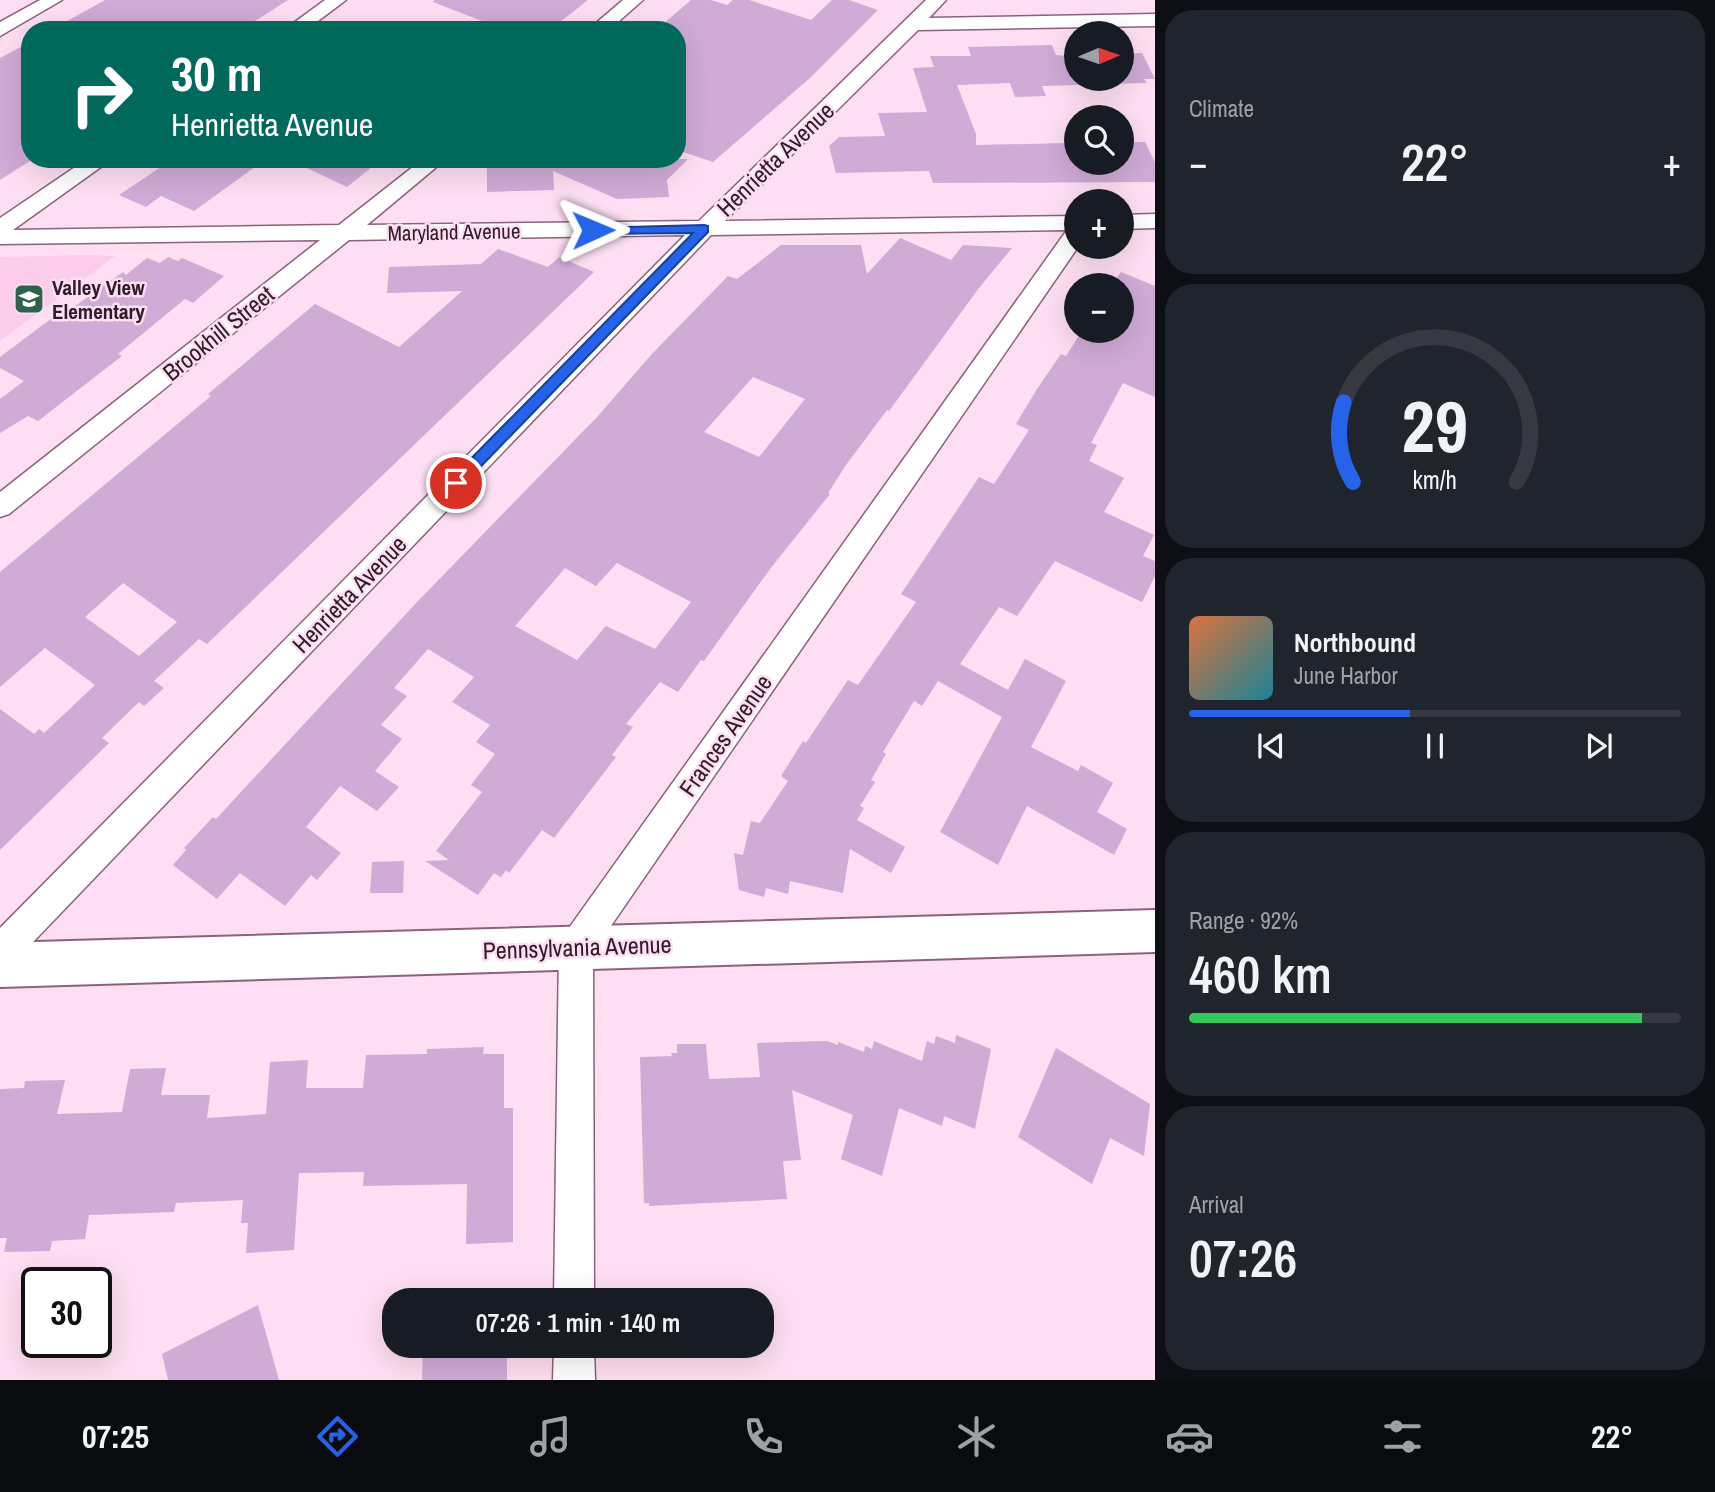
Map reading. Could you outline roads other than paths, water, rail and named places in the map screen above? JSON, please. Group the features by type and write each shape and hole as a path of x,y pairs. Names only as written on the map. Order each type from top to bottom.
{"main road":[{"name":"Pennsylvania Avenue","path":"0,965 1155,931"}],"street":[{"path":"0,30 53,0"},
{"path":"306,21 337,0"},
{"path":"608,21 634,0"},
{"name":"Henrietta Avenue","path":"0,952 704,229 937,0"},
{"path":"914,24 1155,20"},
{"path":"0,228 89,168"},
{"name":"Brookhill Street","path":"0,507 425,168"},
{"path":"1134,222 1155,221"},
{"name":"Maryland Avenue","path":"0,237 1064,223"},
{"name":"Frances Avenue","path":"576,947 1064,250"},
{"path":"574,1288 576,947"},
{"path":"574,1358 574,1380"}],"place":[{"name":"Valley View Elementary","path":"29,299"}]}
